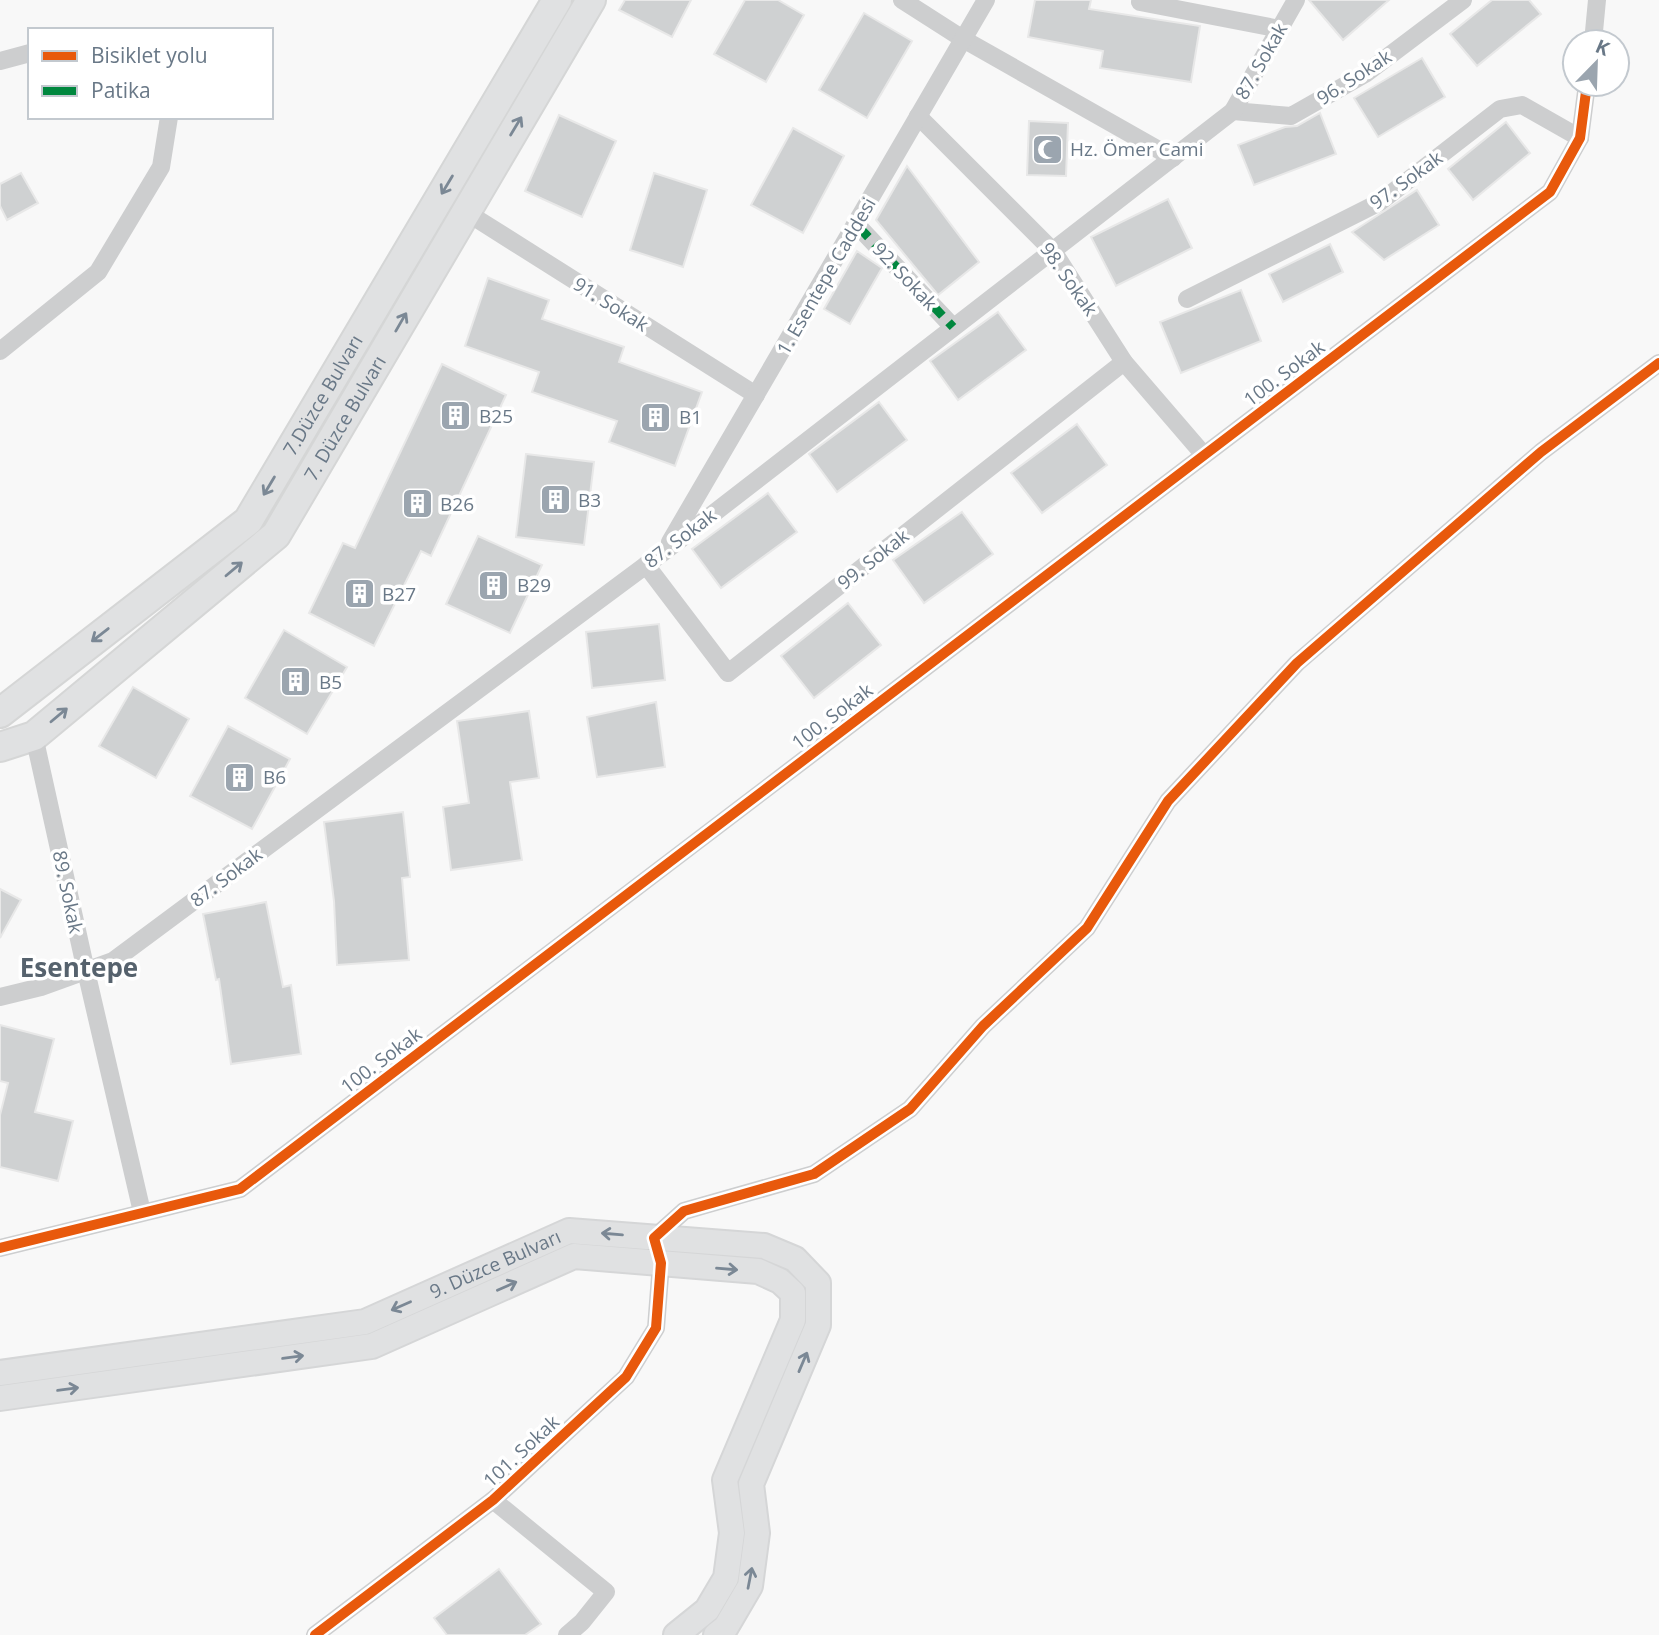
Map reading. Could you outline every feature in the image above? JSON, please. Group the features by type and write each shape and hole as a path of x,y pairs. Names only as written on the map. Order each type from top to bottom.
{"main road":[{"name":"7.Düzce Bulvarı","path":"0,713 248,521 557,0"},
{"name":"7. Düzce Bulvarı","path":"0,747 34,736 276,535 591,0"},
{"name":"9. Düzce Bulvarı","path":"0,1373 365,1322 569,1231 764,1247 795,1259 818,1283 818,1325 751,1484 757,1533 750,1586 726,1627 716,1635"},
{"name":"9. Düzce Bulvarı","path":"0,1398 372,1346 574,1256 758,1271 780,1280 793,1293 793,1320 725,1480 732,1533 726,1578 707,1611 676,1635"}],"street":[{"path":"902,0 963,39 1173,158"},
{"name":"1. Esentepe Caddesi","path":"665,551 986,0"},
{"name":"87. Sokak","path":"0,997 41,987 113,961 665,551 1233,111 1296,0"},
{"name":"96. Sokak","path":"1233,111 1291,116 1365,74 1463,0"},
{"path":"1594,28 1597,0"},
{"path":"1141,1 1280,29"},
{"path":"0,61 28,54"},
{"name":"100. Sokak","path":"0,1248 240,1189 1550,192 1580,138 1585,98"},
{"name":"97. Sokak","path":"1187,299 1380,202 1500,108 1522,105 1580,138"},
{"name":"98. Sokak","path":"918,117 1053,250 1124,362 1204,455"},
{"path":"0,351 98,272 161,167 169,119"},
{"name":"91. Sokak","path":"466,212 756,395"},
{"name":"92. Sokak","path":"856,224 953,327"},
{"name":"99. Sokak","path":"646,565 728,673 1124,362"},
{"path":"654,1238 684,1211 814,1174 910,1109 983,1026 1087,928 1168,801 1297,663 1541,452 1659,363"},
{"name":"89. Sokak","path":"34,736 142,1213"},
{"name":"101. Sokak","path":"316,1635 493,1500 626,1377 656,1328 661,1263 654,1238"},
{"path":"493,1500 606,1592 582,1622 567,1635"}],"building":[{"path":"625,0 691,0 672,37 619,10"},
{"path":"745,0 778,0 804,15 766,82 714,54"},
{"path":"1035,0 1091,0 1089,9 1200,26 1191,82 1100,68 1103,51 1028,37"},
{"path":"1309,0 1389,0 1343,40"},
{"path":"1492,0 1529,0 1541,14 1477,66 1450,34"},
{"path":"864,13 912,41 867,118 819,90"},
{"path":"1422,58 1445,97 1378,137 1354,98"},
{"path":"1320,113 1336,154 1254,185 1238,145 1285,127 1297,126"},
{"path":"559,115 616,141 582,217 525,191"},
{"name":"Hz. Ömer Cami","path":"1029,121 1068,123 1066,176 1027,175"},
{"path":"1506,122 1530,153 1473,200 1448,169"},
{"path":"793,128 844,156 803,233 751,205"},
{"path":"907,166 979,262 938,295 876,220"},
{"path":"21,173 38,203 7,220 0,206 0,184"},
{"path":"654,173 707,190 683,267 630,250"},
{"path":"1417,190 1439,225 1384,260 1352,232"},
{"path":"1168,199 1192,248 1116,286 1091,237"},
{"path":"1330,244 1343,272 1283,302 1269,274"},
{"path":"857,251 882,268 850,324 824,309"},
{"path":"488,278 549,300 542,319 624,347 619,362 702,392 675,466 609,442 617,421 532,392 539,372 465,346"},
{"path":"1241,290 1261,341 1181,373 1160,322"},
{"path":"998,312 1026,350 958,400 930,361"},
{"path":"442,364 506,395 431,556 421,551 374,646 309,613 343,543 355,548"},
{"path":"879,402 907,440 837,492 809,454"},
{"path":"1077,424 1107,465 1042,513 1011,473"},
{"name":"B3","path":"526,454 594,462 584,545 516,537"},
{"path":"768,493 797,532 721,588 692,549"},
{"path":"962,512 993,554 924,603 893,560"},
{"name":"B29","path":"478,536 542,565 510,633 446,604"},
{"path":"848,603 881,645 814,698 781,656"},
{"path":"659,624 665,680 592,688 586,632"},
{"name":"B5","path":"284,630 347,667 307,734 245,698"},
{"path":"133,687 189,719 156,778 99,746"},
{"path":"656,702 665,767 597,777 587,717"},
{"path":"529,711 539,778 510,782 522,860 451,870 443,807 469,803 457,721"},
{"name":"B6","path":"228,726 290,759 252,829 190,796"},
{"path":"403,812 410,877 402,878 409,960 337,965 334,901 324,822"},
{"path":"0,889 21,900 0,938"},
{"path":"266,902 283,987 291,985 301,1054 231,1064 219,979 216,980 203,914"},
{"path":"0,1025 54,1039 35,1112 73,1121 58,1181 0,1167 0,1115 8,1083 0,1081"},
{"path":"499,1569 541,1624 525,1635 447,1635 434,1618"}],"marked path":[{"path":"856,224 953,327"}],"cycle path":[{"path":"0,1248 240,1189 1550,192 1580,138 1585,98"},
{"path":"315,1635 493,1500 626,1377 656,1328 661,1263 654,1238 684,1211 814,1174 910,1109 983,1026 1087,928 1168,801 1297,663 1541,452 1659,363"}],"place":[{"name":"Hz. Ömer Cami","path":"1047,149"},
{"name":"B25","path":"456,416"},
{"name":"B1","path":"656,417"},
{"name":"B3","path":"555,500"},
{"name":"B26","path":"417,504"},
{"name":"B29","path":"494,585"},
{"name":"B27","path":"359,594"},
{"name":"B5","path":"296,682"},
{"name":"B6","path":"240,777"}],"district":[{"name":"Esentepe","path":"79,968"}]}
